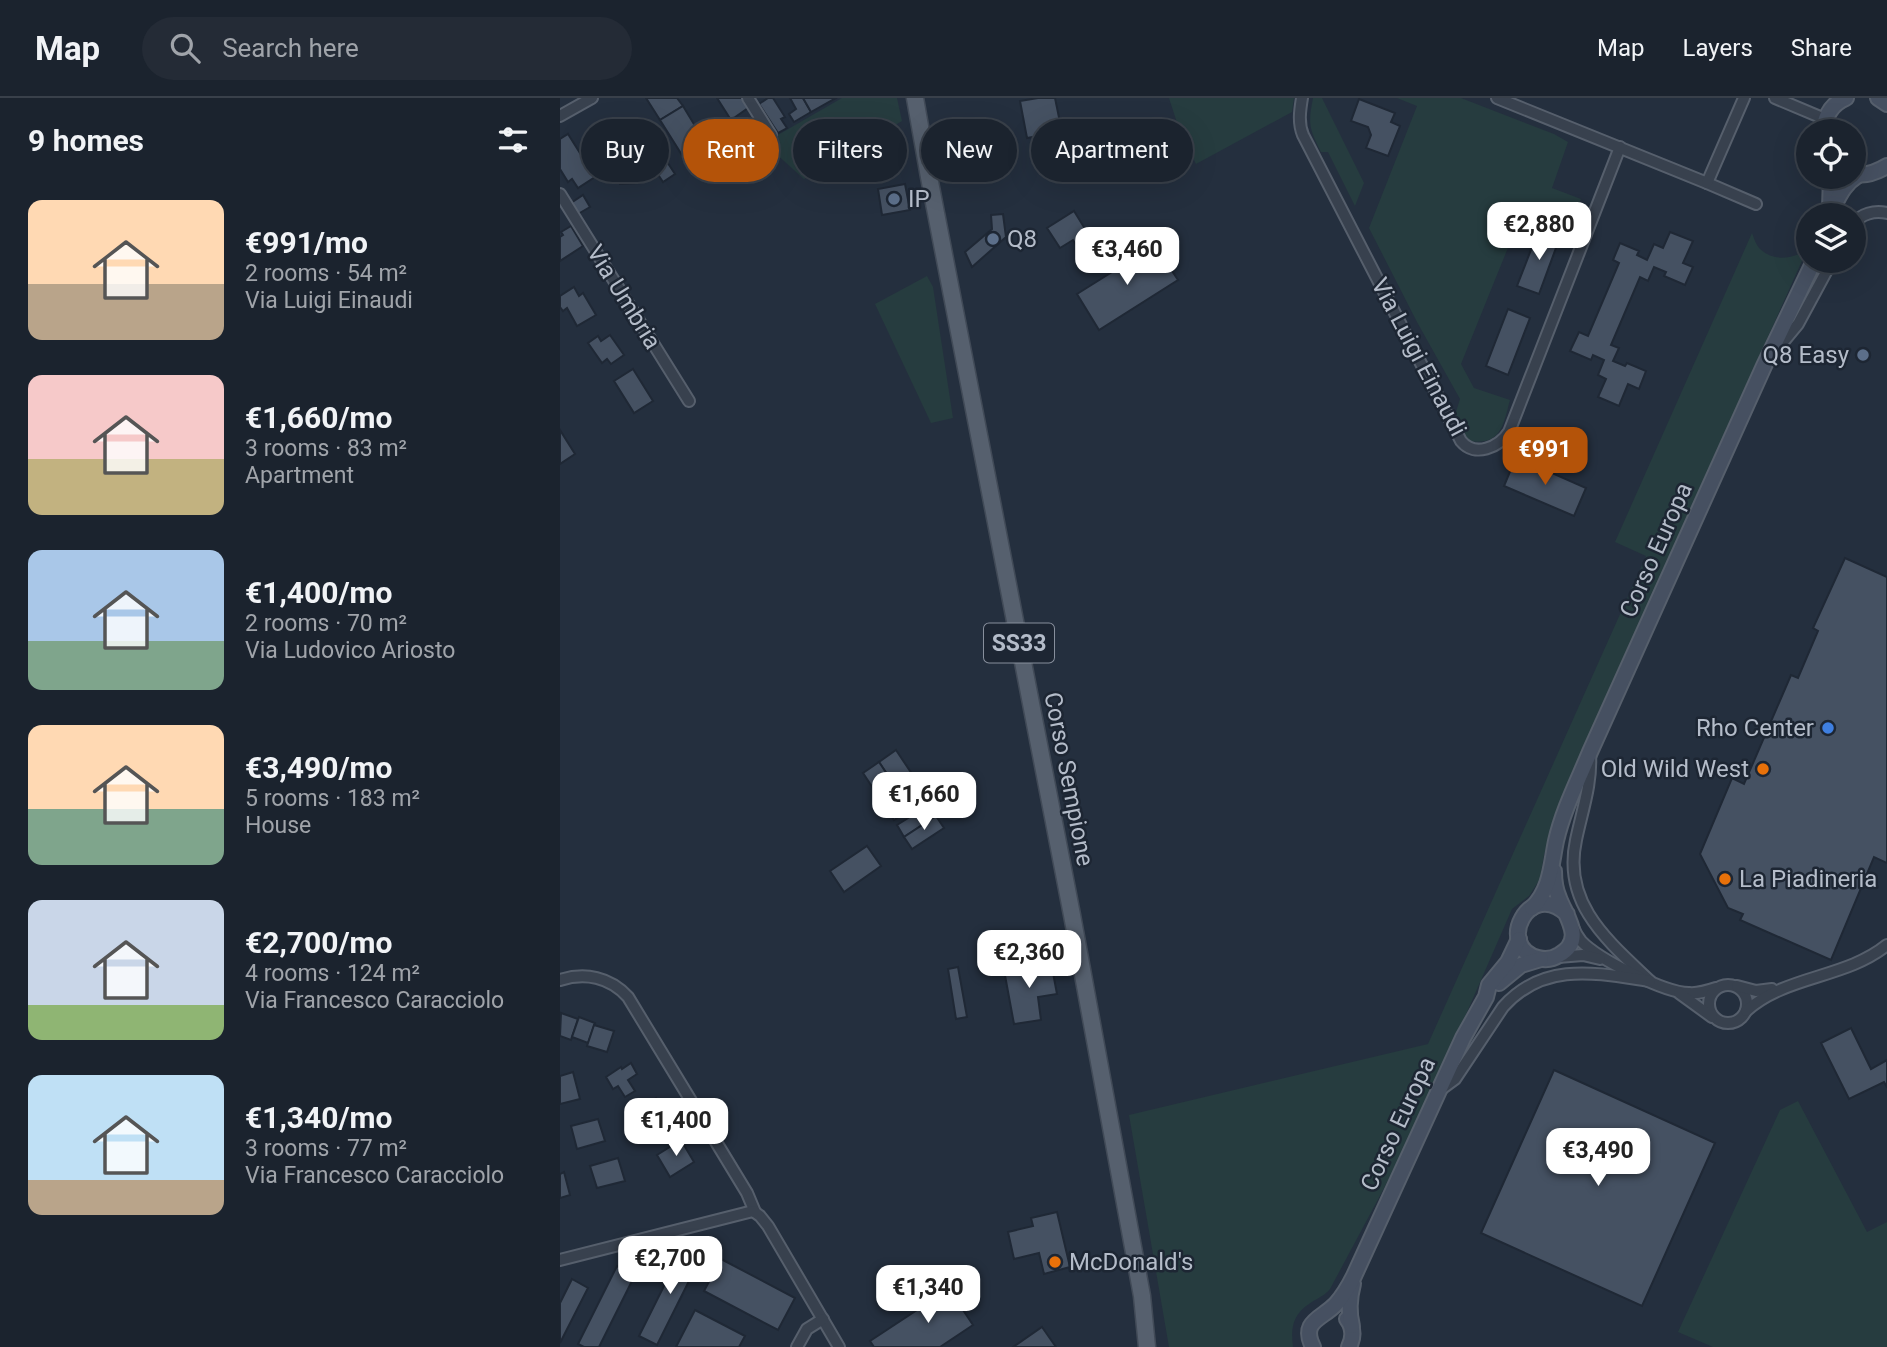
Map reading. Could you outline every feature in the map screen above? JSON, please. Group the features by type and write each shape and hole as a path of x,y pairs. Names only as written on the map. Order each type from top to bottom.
{"main road":[{"name":"Corso Sempione","path":"915,98 1072,915 1142,1296 1147,1347"},
{"path":"1826,119 1830,109 1846,98"},
{"path":"1878,98 1887,104"},
{"path":"1866,172 1887,166"},
{"name":"Corso Europa","path":"1532,908 1542,895 1553,863 1556,840 1590,752 1808,273"},
{"name":"Corso Europa","path":"1553,863 1557,895 1570,920"},
{"path":"1539,905 1555,905 1570,920 1573,932 1570,945 1566,950 1548,958 1535,957 1525,950 1519,939 1521,918 1539,905"},
{"name":"Corso Europa","path":"1486,997 1489,985 1508,962 1519,939"},
{"name":"Corso Europa","path":"1311,1343 1310,1327 1340,1299 1356,1272 1463,1038 1486,997 1521,965 1548,958"},
{"name":"Corso Europa","path":"1349,1347 1353,1336 1349,1305 1356,1272"},
{"path":"1142,1296 1156,1347"},
{"path":"1325,1313 1334,1312 1341,1315 1352,1326"}],"street":[{"path":"560,116 592,98"},
{"path":"748,98 761,119"},
{"name":"Via Luigi Einaudi","path":"1303,98 1300,116 1303,135 1461,441 1465,446 1481,450 1498,445 1509,432 1620,147"},
{"path":"1497,98 1756,204"},
{"path":"1707,183 1744,98"},
{"path":"1775,98 1813,119"},
{"path":"1866,174 1887,178"},
{"name":"Via Umbria","path":"560,194 689,401"},
{"path":"1866,214 1880,211 1887,213"},
{"path":"1764,366 1798,324 1826,273"},
{"path":"1590,752 1591,779 1574,849 1573,872 1577,889 1592,922 1650,981"},
{"path":"1570,920 1580,940 1609,962"},
{"path":"1548,958 1583,955 1609,962 1677,992 1717,1020 1733,1023 1759,1000 1782,988 1846,967 1887,945"},
{"path":"1437,1093 1455,1080 1503,1007 1512,997 1536,982 1551,976 1582,973 1650,981"},
{"path":"560,980 572,976 596,977 613,984 628,997 747,1193 755,1212 768,1226 839,1347"},
{"path":"1677,992 1702,992 1728,984 1756,991 1782,988"},
{"path":"1736,986 1744,994 1746,1011"},
{"path":"1716,988 1708,1004 1712,1016 1717,1020"},
{"path":"560,1260 748,1211 755,1212"},
{"path":"797,1347 807,1329 823,1320"}],"green space":[{"path":"842,98 897,98 902,119 806,119"},
{"path":"1169,98 1294,98 1292,112 1196,164 1193,158 1193,119 1176,119"},
{"path":"1313,98 1322,98 1364,183 1355,206 1328,152 1321,152 1314,137 1310,120"},
{"path":"1397,98 1461,98 1568,142 1552,188 1581,199 1568,228 1522,213 1461,364 1474,388 1510,400 1499,432 1488,440 1468,441 1455,415 1460,399 1369,228 1417,106"},
{"path":"793,126 793,169 779,156 779,134"},
{"path":"1752,233 1759,247 1770,256 1781,258 1796,255 1797,273 1563,795 1544,855 1540,879 1529,896 1512,909 1391,1175 1330,1289 1299,1313 1293,1324 1293,1347 1169,1347 1129,1115 1428,1044 1646,556 1615,542"},
{"path":"927,276 933,287 953,418 931,423 875,304"},
{"path":"1798,1101 1867,1232 1887,1222 1887,1347 1713,1347 1678,1332 1780,1110"}],"building":[{"path":"646,98 677,98 683,106 659,119"},
{"path":"717,98 742,98 748,108 730,119"},
{"path":"773,98 785,117 781,119 787,128 779,132 779,119 769,119 759,104"},
{"path":"790,98 803,98 811,112 793,120 789,114 796,109"},
{"path":"803,98 836,98 811,112"},
{"path":"1055,98 1059,119 1031,119 1031,137 1027,138 1020,101"},
{"path":"1359,99 1395,113 1391,122 1400,126 1388,156 1366,148 1371,135 1368,127 1351,121"},
{"path":"683,106 691,119 683,119 683,157 669,134 669,119 662,119"},
{"path":"568,134 581,155 581,182 587,182 578,188 572,179 568,182 560,169 560,139"},
{"path":"669,165 675,174 669,178"},
{"path":"905,184 910,210 882,215 878,189"},
{"path":"583,195 590,207 578,214 571,203"},
{"path":"1074,211 1095,245 1082,254 1073,240 1060,248 1047,228"},
{"path":"1003,214 1006,237 972,267 965,252 992,229 991,215"},
{"path":"571,226 583,246 560,261 560,237 563,235 561,232"},
{"path":"1539,229 1560,237 1539,294 1517,286"},
{"path":"1670,232 1693,241 1683,263 1693,267 1685,285 1664,276 1666,272 1654,267 1648,281 1640,277 1611,345 1619,348 1613,361 1625,366 1627,363 1646,371 1639,389 1628,384 1619,406 1598,397 1606,379 1598,375 1604,360 1593,355 1591,360 1570,351 1579,332 1588,336 1619,263 1613,260 1620,243 1639,251 1637,255 1647,260 1654,244 1663,248"},
{"path":"1155,245 1178,280 1099,330 1077,294"},
{"path":"574,287 579,296 583,293 596,315 577,326 567,308 563,311 560,307 560,296"},
{"path":"1508,309 1530,318 1508,375 1486,366"},
{"path":"610,335 624,355 611,364 607,359 602,363 588,343 598,336 601,341"},
{"path":"633,369 653,401 634,413 614,381"},
{"path":"560,430 575,454 560,464"},
{"path":"1516,457 1586,488 1574,516 1504,486"},
{"name":"Rho Center","path":"1845,558 1887,577 1887,863 1874,857 1831,960 1740,920 1743,914 1728,908 1700,854 1732,778 1744,784 1791,675 1798,678 1818,631 1813,628"},
{"path":"896,750 928,798 910,809 879,762"},
{"path":"879,762 910,809 894,820 863,773"},
{"path":"929,805 936,816 904,837 897,825"},
{"path":"936,816 944,828 912,849 904,837"},
{"path":"867,846 881,866 844,892 830,871"},
{"path":"1051,962 1057,994 1038,997 1041,1020 1014,1024 1004,970"},
{"path":"958,967 967,1017 956,1019 948,969"},
{"path":"561,1013 578,1019 571,1040 560,1036"},
{"path":"579,1017 595,1023 588,1043 572,1037"},
{"path":"594,1025 614,1031 607,1052 587,1046"},
{"path":"1851,1028 1871,1069 1887,1060 1887,1087 1884,1082 1849,1099 1821,1043"},
{"path":"631,1063 637,1074 628,1080 635,1091 625,1097 618,1086 613,1089 606,1077"},
{"path":"1554,1070 1715,1143 1642,1306 1481,1233"},
{"path":"573,1072 580,1099 560,1104 560,1076"},
{"path":"656,1098 669,1119 644,1134 631,1113"},
{"path":"598,1119 605,1141 577,1149 571,1126"},
{"path":"681,1140 694,1162 670,1177 657,1155"},
{"path":"618,1158 625,1181 597,1188 590,1166"},
{"path":"564,1172 570,1195 560,1198 560,1174"},
{"path":"1057,1212 1070,1267 1044,1274 1039,1253 1014,1259 1008,1232 1033,1226 1031,1218"},
{"path":"683,1248 701,1257 657,1345 639,1336"},
{"path":"721,1259 795,1298 778,1330 704,1291"},
{"path":"617,1266 635,1275 599,1347 584,1347 578,1344"},
{"path":"572,1279 588,1288 560,1343 560,1303"},
{"path":"949,1289 973,1325 940,1347 874,1347 870,1341"},
{"path":"695,1310 745,1336 739,1347 676,1347"},
{"path":"1042,1327 1056,1347 1013,1347"}],"place":[{"name":"IP","path":"894,199"},
{"name":"Q8","path":"993,239"},
{"name":"Q8 Easy","path":"1863,355"},
{"name":"Rho Center","path":"1828,728"},
{"name":"Old Wild West","path":"1763,769"},
{"name":"La Piadineria","path":"1725,879"},
{"name":"McDonald's","path":"1055,1262"}]}
